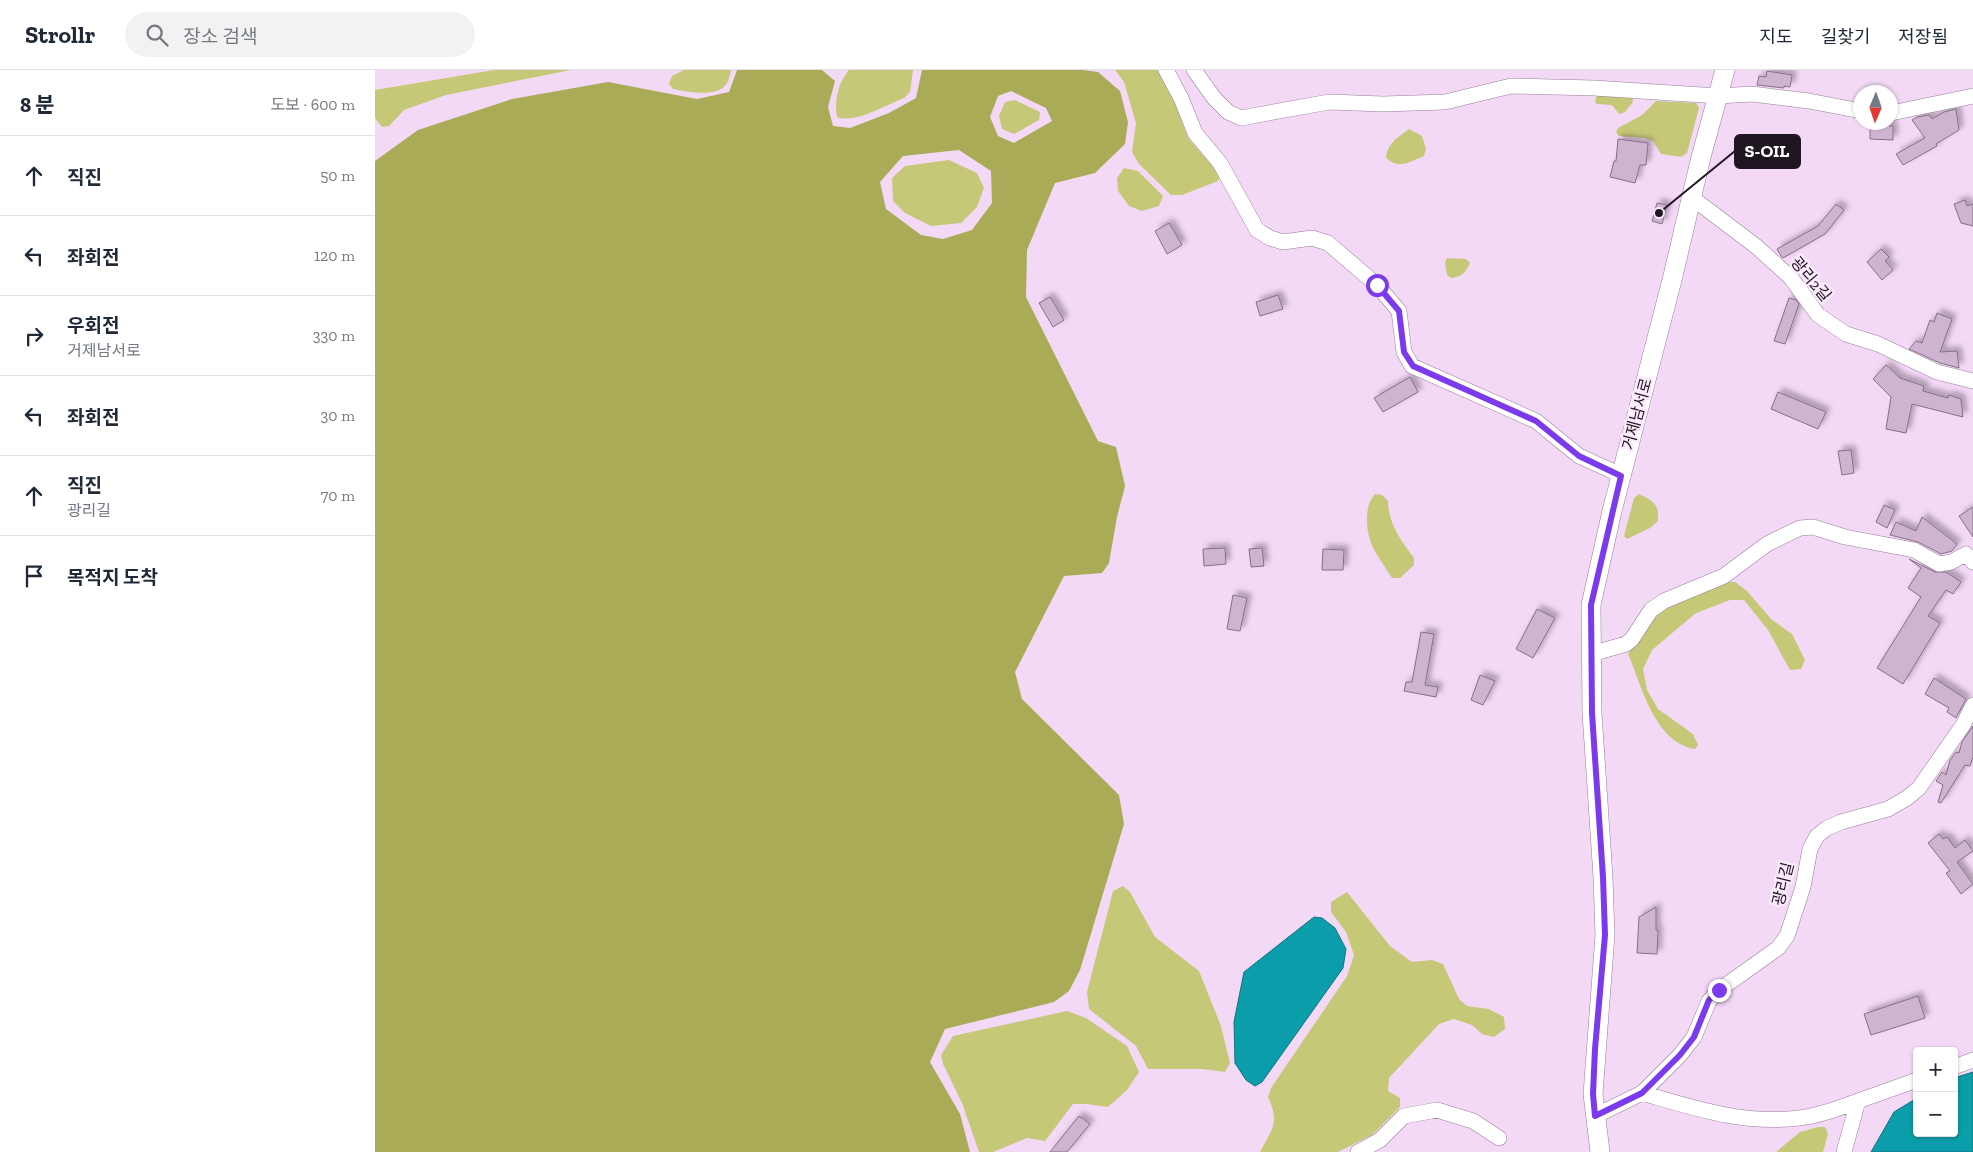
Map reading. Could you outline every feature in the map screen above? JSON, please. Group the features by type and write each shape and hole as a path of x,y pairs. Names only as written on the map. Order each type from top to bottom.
{"main road":[{"name":"거제남서로","path":"1600,1152 1593,1094 1605,935 1591,654 1591,605 1621,476 1725,70"}],"street":[{"path":"1166,70 1181,98 1195,133 1220,163 1257,230 1270,238 1283,242 1312,238 1329,243 1377,285 1399,311 1404,352 1413,366 1536,421 1579,456 1621,476"},
{"path":"1194,70 1214,98 1227,112 1241,118 1329,102 1383,104 1445,102 1511,86 1594,88 1718,96 1752,94 1809,101 1853,109"},
{"path":"1898,112 1973,96"},
{"name":"광리2길","path":"1691,198 1763,253 1791,278 1818,315 1846,334 1878,344 1937,372 1973,381"},
{"path":"1591,654 1626,644 1632,639 1651,610 1664,601 1724,576 1767,544 1799,528 1813,527 1845,537 1914,550 1939,564 1951,562 1971,554"},
{"name":"광리길","path":"1595,1116 1642,1093 1680,1055 1694,1037 1709,1000 1719,990 1778,948 1787,936 1803,887 1810,849 1817,836 1827,828 1841,822 1880,812 1907,798 1919,788 1963,725 1973,705"},
{"path":"1958,1066 1973,1060"},
{"path":"1642,1093 1730,1117 1766,1121 1801,1118 1858,1101 1913,1081"},
{"path":"1843,1152 1858,1101"},
{"path":"1358,1152 1380,1140 1404,1116 1437,1110 1473,1121 1499,1138"}],"green space":[{"path":"494,70 571,70 446,95 404,110 389,126 382,127 375,118 375,90"},
{"path":"684,70 731,71 728,82 723,88 717,91 702,93 673,89 669,84 672,76"},
{"path":"849,70 913,70 910,92 904,98 861,116 853,118 837,117 838,92"},
{"path":"1115,70 1157,70 1173,97 1188,138 1220,175 1218,181 1182,195 1171,195 1139,164 1132,152 1136,123 1124,82"},
{"path":"1597,95 1632,97 1633,102 1625,112 1619,114 1612,105 1597,104 1595,102"},
{"path":"1015,100 1040,112 1039,120 1014,134 1002,129 999,116 1005,102"},
{"path":"1656,101 1696,103 1699,108 1687,153 1681,157 1661,154 1653,141 1645,138 1619,136 1616,132 1618,128 1642,115"},
{"path":"1409,129 1422,136 1426,149 1424,156 1405,164 1391,162 1386,158 1388,149 1394,141"},
{"path":"949,160 977,173 984,188 977,207 961,223 931,226 905,213 893,201 892,178 905,166"},
{"path":"1124,168 1138,171 1163,196 1159,206 1142,211 1129,206 1118,191 1117,178"},
{"path":"1447,258 1466,259 1470,263 1463,274 1451,278 1447,275 1445,262"},
{"path":"1375,494 1382,495 1388,501 1393,525 1414,558 1414,565 1400,578 1392,578 1371,542 1367,526 1367,516 1370,502"},
{"path":"1639,494 1655,504 1658,510 1658,521 1650,528 1627,539 1624,536 1634,498"},
{"path":"1724,582 1735,582 1747,591 1771,619 1792,634 1805,660 1801,669 1790,670 1768,630 1744,600 1730,600 1696,613 1652,650 1643,669 1647,690 1658,709 1693,734 1698,745 1695,749 1681,744 1669,736 1659,724 1651,711 1628,654 1655,614 1667,605"},
{"path":"1123,886 1130,892 1155,937 1199,971 1221,1026 1230,1063 1225,1072 1203,1069 1148,1069 1136,1046 1089,1009 1087,992 1113,891"},
{"path":"1347,892 1390,946 1412,962 1432,960 1443,964 1459,999 1467,1006 1489,1009 1504,1017 1505,1029 1494,1037 1482,1034 1472,1025 1454,1019 1439,1024 1389,1078 1388,1091 1400,1098 1400,1107 1372,1135 1338,1152 1260,1152 1273,1126 1272,1106 1268,1097 1271,1088 1347,976 1354,955 1346,932 1331,912 1331,902"},
{"path":"1067,1011 1086,1018 1127,1046 1139,1072 1127,1090 1108,1107 1073,1104 1045,1141 1027,1138 993,1152 979,1152 962,1103 943,1064 941,1055 953,1036"},
{"path":"1825,1127 1828,1134 1823,1152 1776,1152 1800,1132"}],"shaded area":[{"path":"737,70 822,70 835,81 828,107 833,126 850,128 889,113 916,98 922,70 1083,70 1098,72 1120,91 1128,122 1125,144 1095,173 1055,183 1027,250 1026,297 1098,441 1116,447 1125,486 1117,517 1109,563 1102,573 1064,576 1015,672 1022,699 1119,795 1124,824 1080,970 1069,991 1054,1002 945,1029 930,1062 960,1114 970,1152 375,1152 375,161 418,130 512,99 608,82 697,99 729,92","holes":["1011,91 1046,108 1052,121 1014,143 998,136 990,117 998,96","959,150 991,171 992,203 972,230 943,239 921,235 886,209 880,182 903,156"]}],"water":[{"path":"1314,917 1322,918 1335,928 1346,949 1343,968 1262,1082 1255,1086 1246,1080 1235,1063 1234,1022 1244,972"},
{"path":"1973,1072 1973,1152 1871,1152 1894,1112 1913,1100 1913,1137 1958,1137 1958,1077"}],"building":[{"path":"1767,71 1792,75 1790,87 1757,85 1759,76 1766,77"},
{"path":"1956,109 1959,130 1936,144 1937,146 1903,165 1896,154 1925,138 1912,120 1929,115 1932,119 1944,112"},
{"path":"1870,130 1893,130 1893,140 1870,139"},
{"path":"1618,139 1648,143 1646,165 1640,165 1635,183 1610,177 1614,161 1616,161"},
{"path":"1965,200 1967,206 1973,204 1973,226 1961,223 1954,204"},
{"path":"1657,203 1667,205 1662,224 1652,221"},
{"path":"1836,204 1844,210 1825,234 1783,258 1781,256 1777,249 1818,226"},
{"path":"1169,223 1182,245 1167,254 1155,231"},
{"path":"1881,249 1889,257 1885,261 1893,270 1882,280 1867,262"},
{"path":"1278,295 1283,309 1260,316 1256,302"},
{"path":"1050,297 1064,320 1053,327 1039,303"},
{"path":"1789,298 1796,300 1799,304 1785,344 1774,341"},
{"path":"1937,313 1952,319 1940,352 1957,351 1959,368 1940,363 1909,349 1916,341 1922,343 1930,320 1934,322"},
{"path":"1886,365 1900,378 1924,386 1923,391 1948,398 1949,395 1961,399 1963,417 1912,404 1906,433 1886,429 1891,397 1873,379"},
{"path":"1410,377 1418,392 1383,412 1374,398"},
{"path":"1778,392 1826,412 1818,429 1771,409"},
{"path":"1851,450 1854,473 1842,475 1838,451"},
{"path":"1884,505 1895,510 1887,528 1876,522"},
{"path":"1973,507 1973,537 1959,516"},
{"path":"1922,517 1957,544 1952,551 1941,554 1918,542 1890,535 1896,522 1916,531"},
{"path":"1225,548 1226,564 1204,566 1203,549"},
{"path":"1262,548 1264,566 1251,567 1249,549"},
{"path":"1323,549 1344,550 1343,570 1322,570"},
{"path":"1909,559 1935,572 1946,572 1961,582 1953,594 1946,590 1928,616 1940,623 1903,684 1877,668 1921,597 1908,588 1921,568"},
{"path":"1233,595 1247,598 1240,631 1227,629"},
{"path":"1537,609 1555,618 1533,658 1516,649"},
{"path":"1421,632 1434,634 1425,685 1438,687 1436,697 1404,691 1406,682 1412,682"},
{"path":"1480,675 1495,681 1483,705 1471,700"},
{"path":"1934,678 1966,699 1956,718 1947,712 1949,708 1925,694"},
{"path":"1973,726 1973,757 1970,766 1965,765 1941,803 1938,802 1943,785 1936,781 1942,772 1946,775 1950,760 1956,752 1959,753 1962,742"},
{"path":"1939,834 1943,839 1947,837 1955,848 1965,840 1973,851 1957,862 1973,884 1961,894 1946,873 1950,871 1928,843"},
{"path":"1656,907 1657,954 1637,953 1639,917"},
{"path":"1918,996 1925,1018 1871,1035 1864,1014"},
{"path":"1079,1116 1090,1124 1067,1152 1050,1152"}],"place":[{"name":"S-OIL","path":"1659,213"}],"route":[{"path":"1377,285 1399,311 1404,352 1413,366 1536,421 1579,456 1621,476 1611,511 1591,605 1592,713 1605,935 1595,1049 1593,1094 1595,1116 1611,1110 1642,1093 1680,1055 1694,1037 1709,1000 1719,990"}]}
